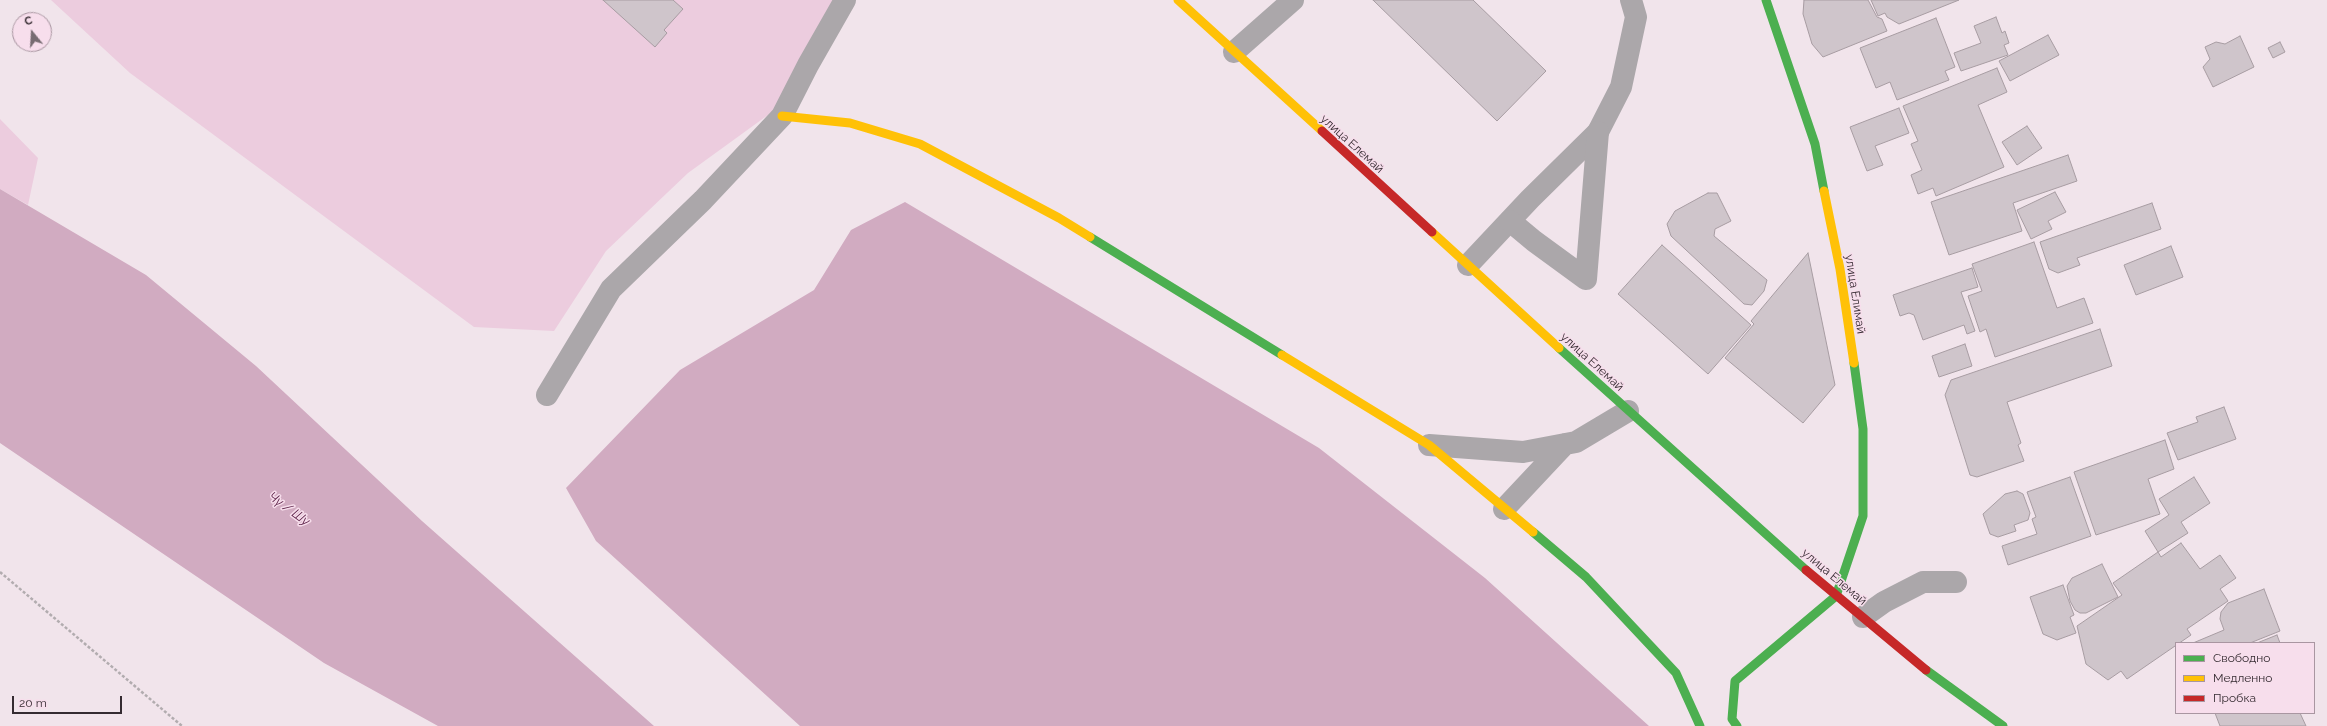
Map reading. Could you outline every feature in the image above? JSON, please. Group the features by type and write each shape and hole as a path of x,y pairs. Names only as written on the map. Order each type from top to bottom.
{"street":[{"path":"547,395 611,289 703,200 782,116 808,65 846,0"},
{"name":"улица Елемай","path":"1178,0 1628,411 1836,596 1922,667 2003,726"},
{"path":"1234,52 1293,0"},
{"path":"1468,265 1598,132 1621,87 1636,17 1631,0"},
{"name":"улица Елимай","path":"1766,0 1815,144 1840,269 1863,430 1863,516 1836,596"},
{"path":"782,116 850,123 920,144 1059,218 1429,445 1586,577 1676,674 1700,726"},
{"path":"1510,221 1534,241 1586,279 1598,132"},
{"path":"1429,445 1523,452 1576,442 1628,411"},
{"path":"1504,509 1566,444"},
{"path":"1863,617 1884,602 1924,582 1956,582"},
{"path":"1737,726 1732,719 1735,681 1836,596"}],"path":[{"path":"0,572 182,726"}],"shaded area":[{"path":"51,0 837,0 779,107 688,173 606,251 554,331 474,327 130,73"},
{"path":"0,119 38,158 28,205 0,189"}],"water":[{"name":"Чү / Шу","path":"0,189 146,275 256,366 422,521 654,726 438,726 324,663 0,443"},
{"path":"905,202 1319,448 1485,578 1649,726 800,726 596,541 566,488 680,370 814,290 851,230"}],"building":[{"path":"603,0 673,0 683,9 664,30 667,33 655,47"},
{"path":"1373,0 1473,0 1546,71 1497,121"},
{"path":"1804,0 1868,0 1877,17 1882,19 1887,31 1823,57 1812,44 1803,14"},
{"path":"1871,0 1959,0 1899,24 1887,17 1885,13 1878,16"},
{"path":"1996,17 2002,33 2005,31 2009,43 2004,45 2008,55 1961,71 1954,53 1981,43 1974,26"},
{"path":"1936,18 1955,67 1945,71 1949,80 1897,100 1890,82 1876,88 1860,48"},
{"path":"2048,35 2059,55 2010,81 1999,61"},
{"path":"2240,36 2254,67 2213,87 2203,67 2210,59 2205,47 2216,42 2225,44"},
{"path":"2280,42 2285,52 2273,58 2268,48"},
{"path":"1997,68 2007,92 1978,105 2004,167 1936,196 1933,188 1918,194 1911,175 1922,170 1911,144 1918,141 1903,106"},
{"path":"1899,108 1909,133 1875,146 1883,165 1867,171 1850,127"},
{"path":"2027,126 2042,148 2017,165 2002,142"},
{"path":"2068,155 2077,181 2013,203 2022,231 1949,255 1931,202"},
{"path":"2055,192 2066,212 2048,221 2052,229 2031,239 2017,210"},
{"path":"1708,193 1717,193 1731,221 1715,229 1714,236 1767,280 1764,291 1752,305 1744,304 1671,236 1667,224 1675,211"},
{"path":"2152,203 2161,229 2077,258 2080,265 2058,273 2049,269 2040,242"},
{"path":"2034,242 2057,308 2084,298 2093,323 1995,357 1986,329 1980,332 1968,296 1982,291 1972,264"},
{"path":"1662,245 1751,325 1708,374 1618,294"},
{"path":"2171,246 2183,277 2136,295 2124,265"},
{"path":"1808,253 1835,385 1803,423 1725,358 1754,324 1751,321"},
{"path":"1972,268 1978,287 1961,292 1975,331 1967,334 1964,325 1923,340 1914,315 1909,313 1900,316 1893,295"},
{"path":"2100,329 2112,366 2007,402 2021,443 2018,445 2024,461 1977,477 1970,475 1945,395 1951,380"},
{"path":"1965,344 1972,366 1939,377 1932,356"},
{"path":"2224,407 2236,439 2178,460 2167,433 2198,422 2196,417"},
{"path":"2165,440 2174,469 2148,479 2160,514 2096,535 2074,472"},
{"path":"2070,477 2091,536 2008,565 2002,546 2037,534 2032,519 2036,517 2027,492"},
{"path":"2194,477 2210,503 2181,522 2188,533 2158,552 2145,531 2169,515 2159,499"},
{"path":"2017,491 2023,494 2030,513 2028,520 2014,525 2016,531 1998,537 1990,534 1983,514 2005,494"},
{"path":"2181,543 2200,569 2220,555 2236,578 2220,589 2228,601 2187,629 2191,635 2181,642 2175,642 2175,646 2127,679 2121,671 2108,680 2086,664 2077,626 2122,595 2113,583 2158,552 2161,557"},
{"path":"2102,564 2118,597 2086,613 2080,613 2075,610 2070,601 2067,586 2072,578"},
{"path":"2063,585 2074,615 2070,617 2076,633 2057,640 2043,634 2030,597"},
{"path":"2264,589 2280,631 2252,642 2195,642 2224,630 2220,619 2221,612 2228,603"},
{"path":"2277,635 2280,642 2260,642"},
{"path":"2215,714 2300,714 2306,726 2220,726"}],"traffic: fast":[{"path":"1766,0 1815,144 1824,191"},
{"path":"1090,237 1282,355"},
{"path":"1559,348 1806,570"},
{"path":"1737,726 1732,719 1735,681 1836,596 1863,516 1863,429 1854,363"},
{"path":"1533,532 1586,577 1676,673 1700,726"},
{"path":"1926,670 2003,726"}],"traffic: slow":[{"path":"1178,0 1322,131"},
{"path":"782,116 850,123 920,144 1059,218 1090,237"},
{"path":"1824,191 1840,269 1854,363"},
{"path":"1432,232 1559,348"},
{"path":"1282,355 1429,445 1533,532"}],"traffic: jam":[{"path":"1322,131 1432,232"},
{"path":"1806,570 1926,670"}]}
